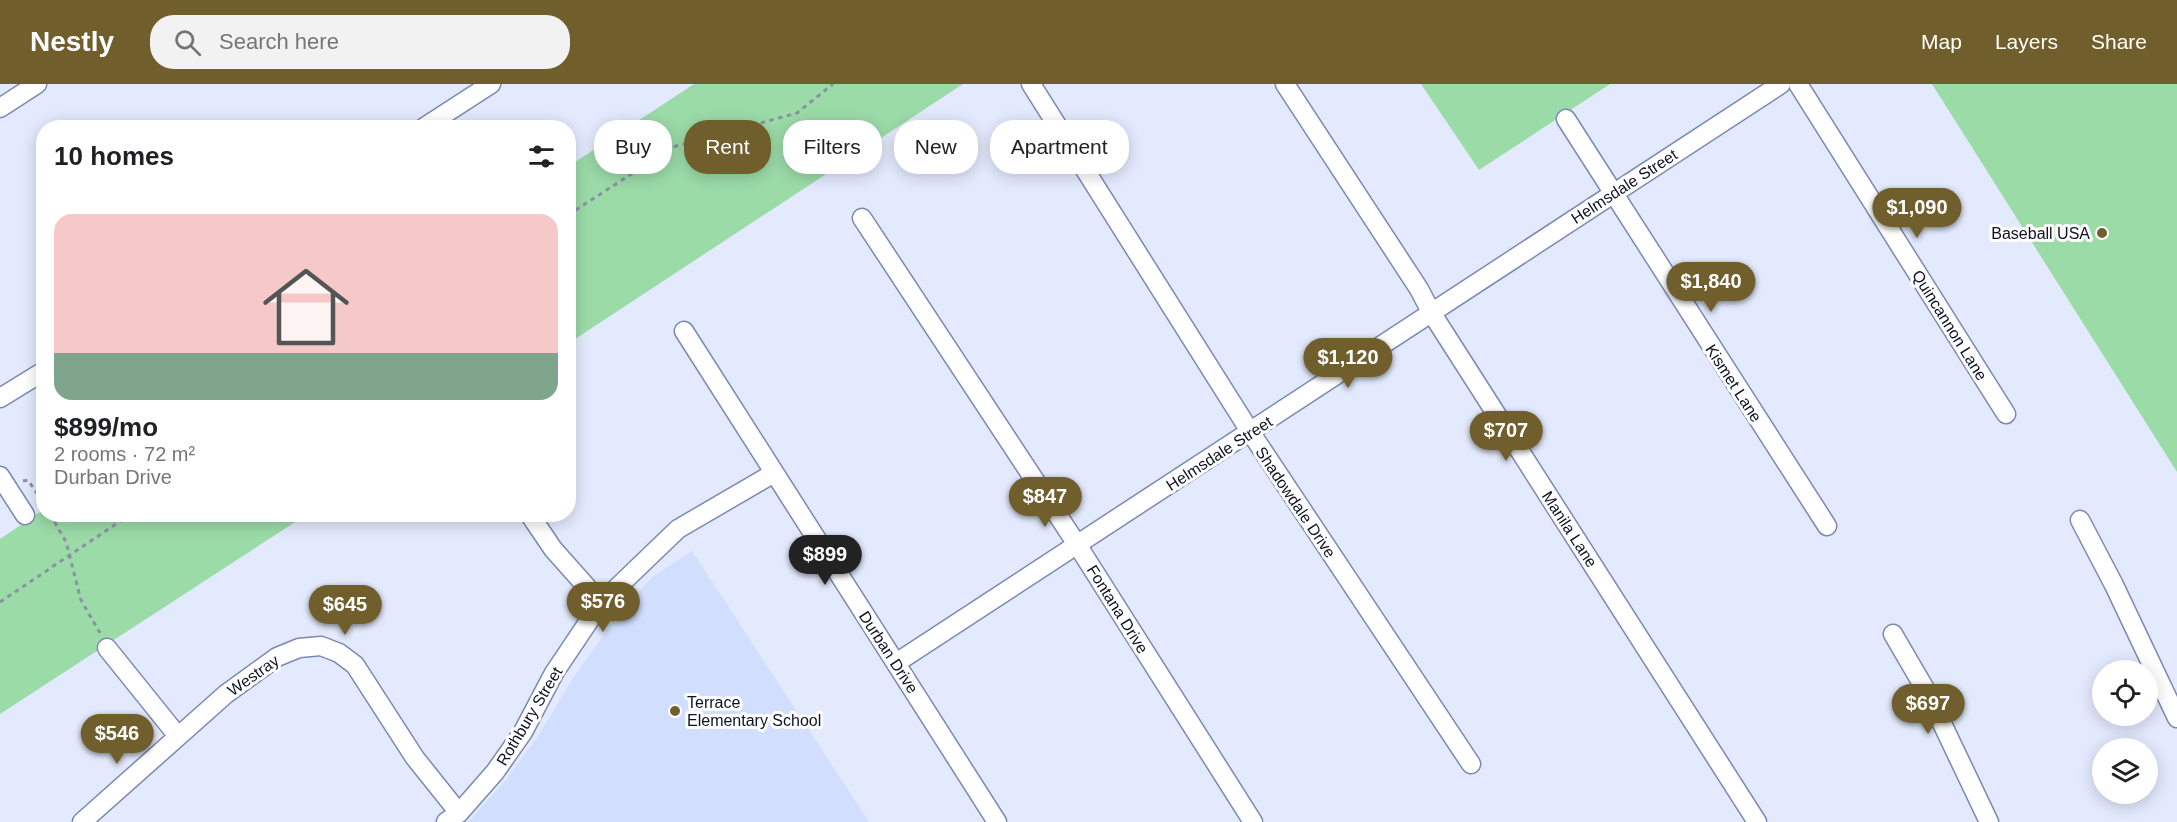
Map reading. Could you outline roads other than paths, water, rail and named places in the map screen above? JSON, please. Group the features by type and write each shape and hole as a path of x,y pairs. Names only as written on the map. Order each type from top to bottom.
{"street":[{"path":"0,108 37,84"},
{"path":"435,120 491,84"},
{"name":"Shadowdale Drive","path":"1031,84 1251,433 1471,764"},
{"name":"Manila Lane","path":"1285,84 1419,289 1431,312 1757,822"},
{"name":"Helmsdale Street","path":"896,663 1251,433 1431,312 1781,84"},
{"name":"Quincannon Lane","path":"1798,84 2006,414"},
{"name":"Kismet Lane","path":"1566,119 1827,526"},
{"name":"Fontana Drive","path":"862,218 1078,546 1253,822"},
{"name":"Durban Drive","path":"684,331 997,822"},
{"path":"0,398 36,376"},
{"name":"Rothbury Street","path":"453,818 495,772 523,732 554,673 601,603 678,529 774,473"},
{"path":"0,476 25,515"},
{"path":"2080,520 2114,585 2177,718"},
{"path":"535,522 553,549 601,603"},
{"path":"1893,634 1928,694 1989,822"},
{"name":"Westray","path":"82,822 177,735 226,694 277,657 299,648 321,645 339,652 355,665 453,818"},
{"path":"107,648 177,735"}],"place":[{"name":"Baseball USA","path":"2102,233"},
{"name":"Terrace Elementary School","path":"675,711"}]}
